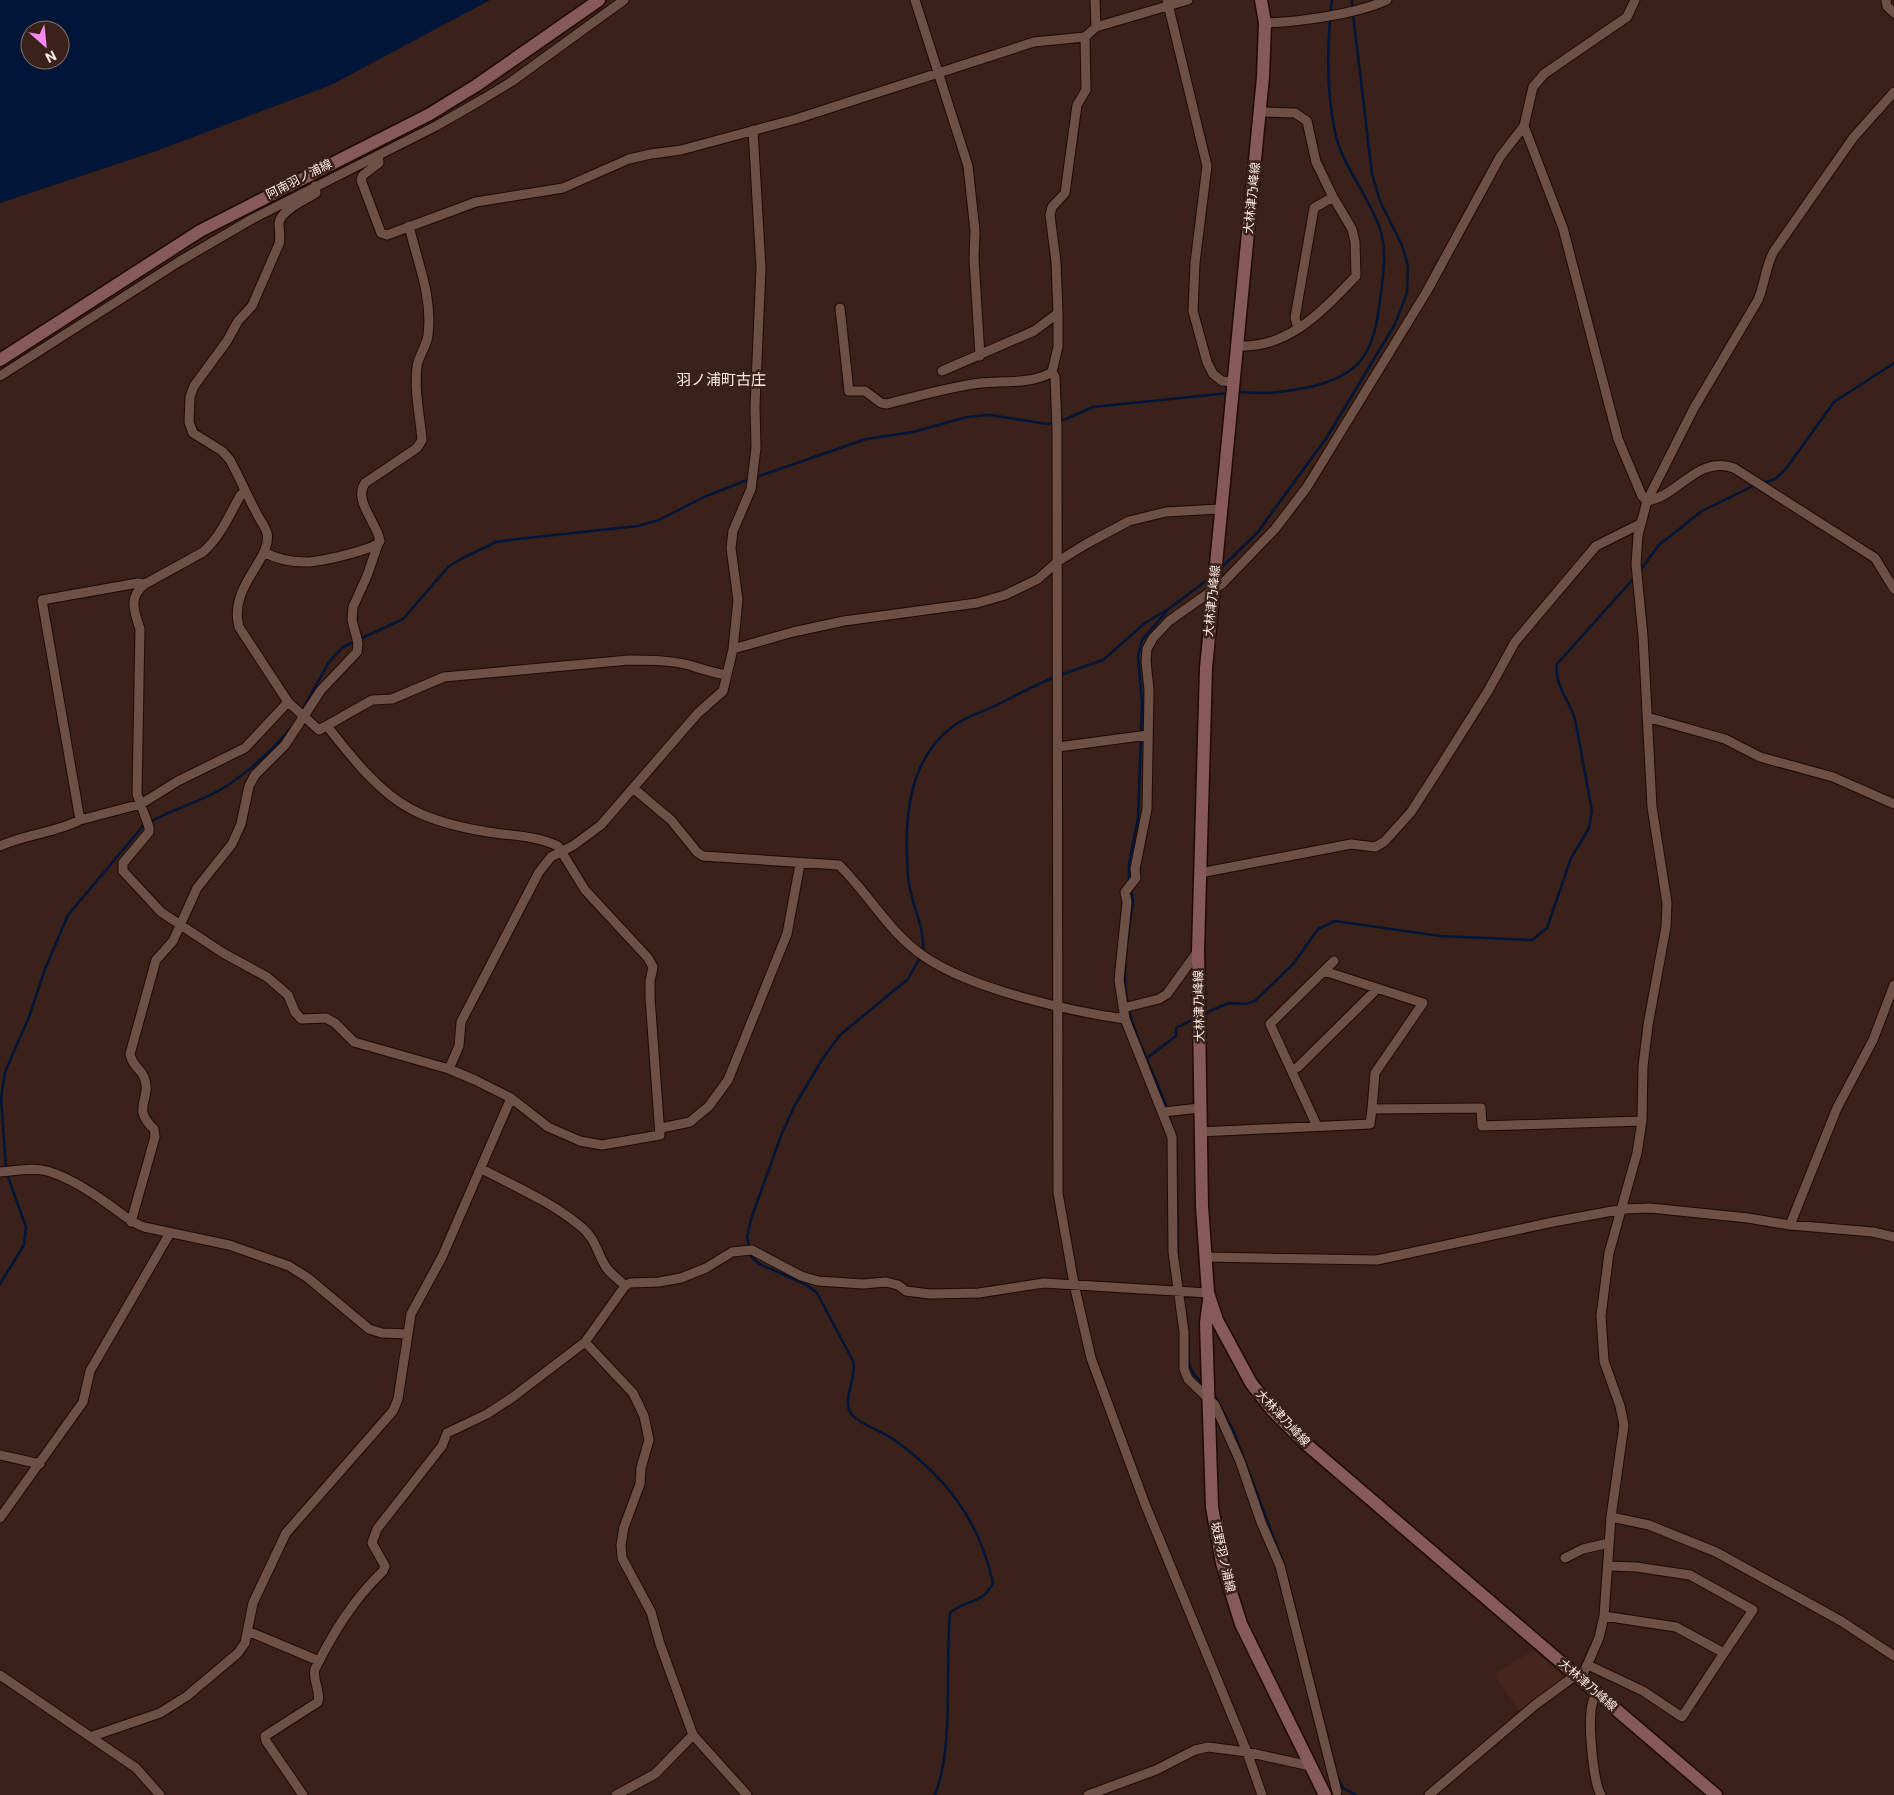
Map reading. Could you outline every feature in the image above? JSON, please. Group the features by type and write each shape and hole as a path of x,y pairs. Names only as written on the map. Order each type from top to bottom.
{"main road":[{"name":"阿南羽ノ浦線","path":"0,360 200,231 438,109 477,85 599,0"},
{"name":"大林津乃峰線","path":"1261,0 1265,23 1265,49 1260,112 1206,668 1198,951 1200,1132 1205,1258 1209,1295 1234,1353 1251,1384 1273,1411 1305,1443 1716,1795"},
{"name":"坂野羽ノ浦線","path":"1209,1295 1206,1323 1212,1507 1222,1563 1242,1624 1310,1766 1332,1794"}],"street":[{"path":"0,376 180,261 315,186 436,126 511,82 624,0"},
{"path":"915,0 968,166 975,231 974,259 980,356"},
{"path":"1095,0 1096,27"},
{"path":"378,155 379,163 363,175 361,180 381,233 387,235 476,202 563,188 629,159 681,150 849,103 1034,42 1085,37 1096,27 1167,3 1188,0"},
{"path":"1265,23 1292,22 1347,11 1387,0"},
{"path":"1332,1794 1280,1566 1261,1522 1240,1461 1215,1405 1208,1396 1202,1394 1188,1379 1184,1369 1182,1293 1173,1242 1172,1137 1125,1019 1123,1008 1119,968 1127,902 1125,892 1136,878 1135,869 1147,808 1143,735 1149,690 1146,661 1147,649 1153,638 1170,622 1214,584 1223,583 1275,529 1307,487 1428,291 1500,157 1524,126 1533,87 1544,74 1627,17 1635,0"},
{"path":"1886,0 1887,6 1894,13"},
{"path":"1167,3 1207,166 1195,263 1193,311 1206,362 1213,374 1232,388"},
{"path":"1085,37 1086,90 1077,106 1065,193 1052,207 1050,215 1056,262 1058,313 1058,348 1052,372 1055,377 1058,428 1058,1193 1074,1284 1091,1358 1145,1504 1247,1752 1262,1795"},
{"path":"1429,1795 1535,1705 1578,1677 1588,1665 1599,1638 1604,1616 1611,1517 1624,1425 1620,1406 1604,1361 1601,1316 1609,1253 1623,1209 1637,1153 1642,1121 1648,1025 1666,927 1667,903 1652,807 1643,636 1636,564 1640,524 1647,501 1694,408 1758,300 1763,288 1766,265 1774,251 1853,138 1894,92"},
{"path":"1237,346 1255,347 1268,344 1298,328 1316,317 1356,276 1355,242 1352,228 1333,197 1316,162 1307,121 1295,113 1260,112"},
{"path":"1524,126 1563,228 1618,439 1642,496 1647,501"},
{"path":"449,1069 459,1046 461,1022 539,872 551,858 601,825 698,713 723,691 732,648 738,600 731,548 733,531 741,515 754,472 761,268 754,130"},
{"path":"315,186 316,193 282,215 279,223 281,236 279,244 252,306 238,321 227,340 194,386 190,397 189,422 193,433 222,451 230,460 267,533 264,552 244,583 240,594 237,620 239,627 288,702 319,730 372,700 392,699 444,677 629,660 659,660 689,665 710,673 727,675"},
{"path":"1298,328 1295,318 1314,208 1333,197"},
{"path":"131,1222 155,1137 154,1129 144,1120 142,1113 146,1085 144,1075 132,1064 130,1054 156,960 173,941 182,925 188,905 197,888 232,844 241,824 249,786 255,774 285,745 321,690 357,652 357,639 352,620 353,607 380,540 361,498 362,489 365,483 417,448 422,440 416,381 417,364 428,335 427,306 425,283 418,267 409,226"},
{"path":"840,308 850,391 865,391 880,403 887,404 979,384 1034,379 1052,372"},
{"path":"942,371 1034,331 1058,313"},
{"path":"1647,501 1658,499 1697,471 1725,464 1875,558 1894,590"},
{"path":"245,491 240,496 217,538 204,552 145,584 133,598 134,612 140,629 137,794 149,827 149,832 123,863 122,871 161,912 223,953 267,977 288,995 294,1012 301,1019 326,1018 335,1023 354,1042 449,1069 511,1098 548,1127 580,1141 602,1145 660,1135 661,1128 650,998 650,981 653,967 648,958 585,890 558,846 534,838 487,832 437,819 410,809 356,764 327,726"},
{"path":"732,648 844,621 977,603 1006,595 1038,579 1057,562 1117,526 1142,516 1166,512 1220,509"},
{"path":"1200,873 1352,844 1375,847 1384,842 1411,812 1488,691 1515,642 1596,546 1640,524"},
{"path":"264,552 288,560 308,562 371,548 378,544"},
{"path":"80,820 42,600 138,583 145,584"},
{"path":"0,846 15,839 141,804 178,781 245,748 288,702"},
{"path":"1647,717 1725,739 1760,757 1833,777 1894,804"},
{"path":"1058,747 1143,735"},
{"path":"633,788 671,820 697,852 703,856 800,864 839,865 856,882 878,913 925,957 972,981 1058,1006 1125,1019"},
{"path":"661,1128 690,1122 709,1106 728,1080 787,934 800,864"},
{"path":"1123,1008 1159,999 1166,994 1198,951"},
{"path":"1317,1126 1270,1024 1334,961"},
{"path":"1200,1132 1370,1124 1375,1073 1423,1003 1324,971"},
{"path":"1790,1225 1837,1108 1873,1040 1894,985"},
{"path":"1292,1070 1298,1067 1375,988"},
{"path":"90,1737 160,1713 187,1696 238,1653 245,1642 253,1603 286,1532 393,1411 398,1399 407,1334 412,1314 442,1257 482,1169 511,1098"},
{"path":"1163,1112 1200,1108"},
{"path":"1372,1108 1481,1108 1482,1126 1642,1121"},
{"path":"482,1169 525,1191 580,1226 596,1244 605,1265 625,1286"},
{"path":"0,1172 46,1171 73,1183 108,1204 131,1222 229,1245 289,1266 369,1329 382,1333 407,1334"},
{"path":"1205,1258 1376,1260 1553,1222 1623,1209 1650,1208 1748,1218 1790,1225 1873,1232 1894,1237"},
{"path":"0,1518 83,1402 90,1371 170,1232"},
{"path":"303,1795 266,1741 265,1736 318,1702 319,1691 314,1674 319,1661 341,1620 357,1599 383,1571 385,1566 372,1543 377,1529 442,1446 447,1433 487,1414 513,1397 585,1342 625,1286 630,1283 659,1282 681,1278 706,1268 732,1252 748,1251 801,1276 818,1281 863,1284 886,1282 898,1285 906,1291 979,1293 1044,1283 1209,1295"},
{"path":"585,1342 633,1393 644,1416 648,1448 641,1468 640,1484 624,1527 621,1545 622,1558 651,1612 660,1644 693,1735 748,1795"},
{"path":"0,1455 40,1464"},
{"path":"1611,1517 1649,1524 1716,1552 1841,1621 1894,1656"},
{"path":"1565,1558 1583,1549 1609,1543"},
{"path":"1588,1665 1643,1691 1682,1717 1753,1610 1690,1575 1636,1566 1609,1566"},
{"path":"1604,1616 1676,1627 1724,1653"},
{"path":"248,1631 319,1661"},
{"path":"0,1674 136,1768 160,1795"},
{"path":"1596,1692 1591,1710 1590,1729 1596,1778 1601,1795"},
{"path":"616,1795 655,1774 693,1735"},
{"path":"1088,1795 1156,1770 1195,1750 1208,1748 1247,1752 1310,1766"}],"shaded area":[{"path":"1534,1650 1564,1677 1520,1712 1494,1674"}],"water":[{"path":"0,0 490,0 331,85 159,150 0,203"}],"waterway":[{"path":"1330,13 1332,0"},
{"path":"1352,0 1352,8"},
{"path":"1219,570 1257,533 1327,437 1395,324 1407,293 1408,266 1402,245 1380,201 1372,174 1353,14"},
{"path":"1237,392 1281,392 1309,387 1342,376 1362,358 1374,334 1383,274 1383,240 1370,206 1344,158 1335,132 1328,76 1330,19"},
{"path":"1763,483 1775,479 1785,470 1834,402 1894,363"},
{"path":"301,712 329,662 343,647 403,619 449,566 496,542 638,526 659,520 704,497 742,482 866,439 913,432 967,417 990,415 1047,424 1066,419 1093,407 1229,393"},
{"path":"1639,572 1659,545 1702,511 1755,485"},
{"path":"1060,675 1103,660 1145,623 1170,608 1211,577"},
{"path":"1203,1014 1229,1003 1246,1004 1255,1001 1294,963 1318,929 1335,921 1440,936 1532,940 1547,928 1571,858 1589,828 1592,811 1575,719 1560,686 1557,664 1634,578"},
{"path":"1141,733 1142,702 1138,656 1142,640 1167,611"},
{"path":"923,951 922,932 909,886 907,836 911,795 925,758 937,741 957,723 1055,677"},
{"path":"6,1168 1,1098 5,1072 29,1017 45,969 68,915 143,826 210,795 231,783 260,760 295,723"},
{"path":"1129,882 1129,864 1138,818 1141,738"},
{"path":"1131,890 1133,900 1126,954 1126,991 1133,1025 1167,1109"},
{"path":"921,956 908,979 840,1035 823,1058 795,1105 782,1133 751,1219 747,1237 751,1256 759,1264 805,1284 817,1293 853,1361 854,1367 848,1398 849,1410 852,1415 862,1423 893,1439 912,1453 944,1484 969,1519 987,1560 993,1583 979,1599 962,1605 950,1613 947,1731 941,1776 935,1795"},
{"path":"1147,1058 1176,1036 1176,1028 1194,1019"},
{"path":"1168,1114 1172,1125"},
{"path":"1176,1138 1178,1257"},
{"path":"0,1284 24,1245 26,1227 7,1174"},
{"path":"1185,1309 1188,1329"},
{"path":"1188,1334 1190,1367 1204,1385"},
{"path":"1214,1394 1233,1430 1284,1565 1338,1778 1343,1788 1356,1795"}],"district":[{"name":"羽ノ浦町古庄","path":"721,380"}]}
